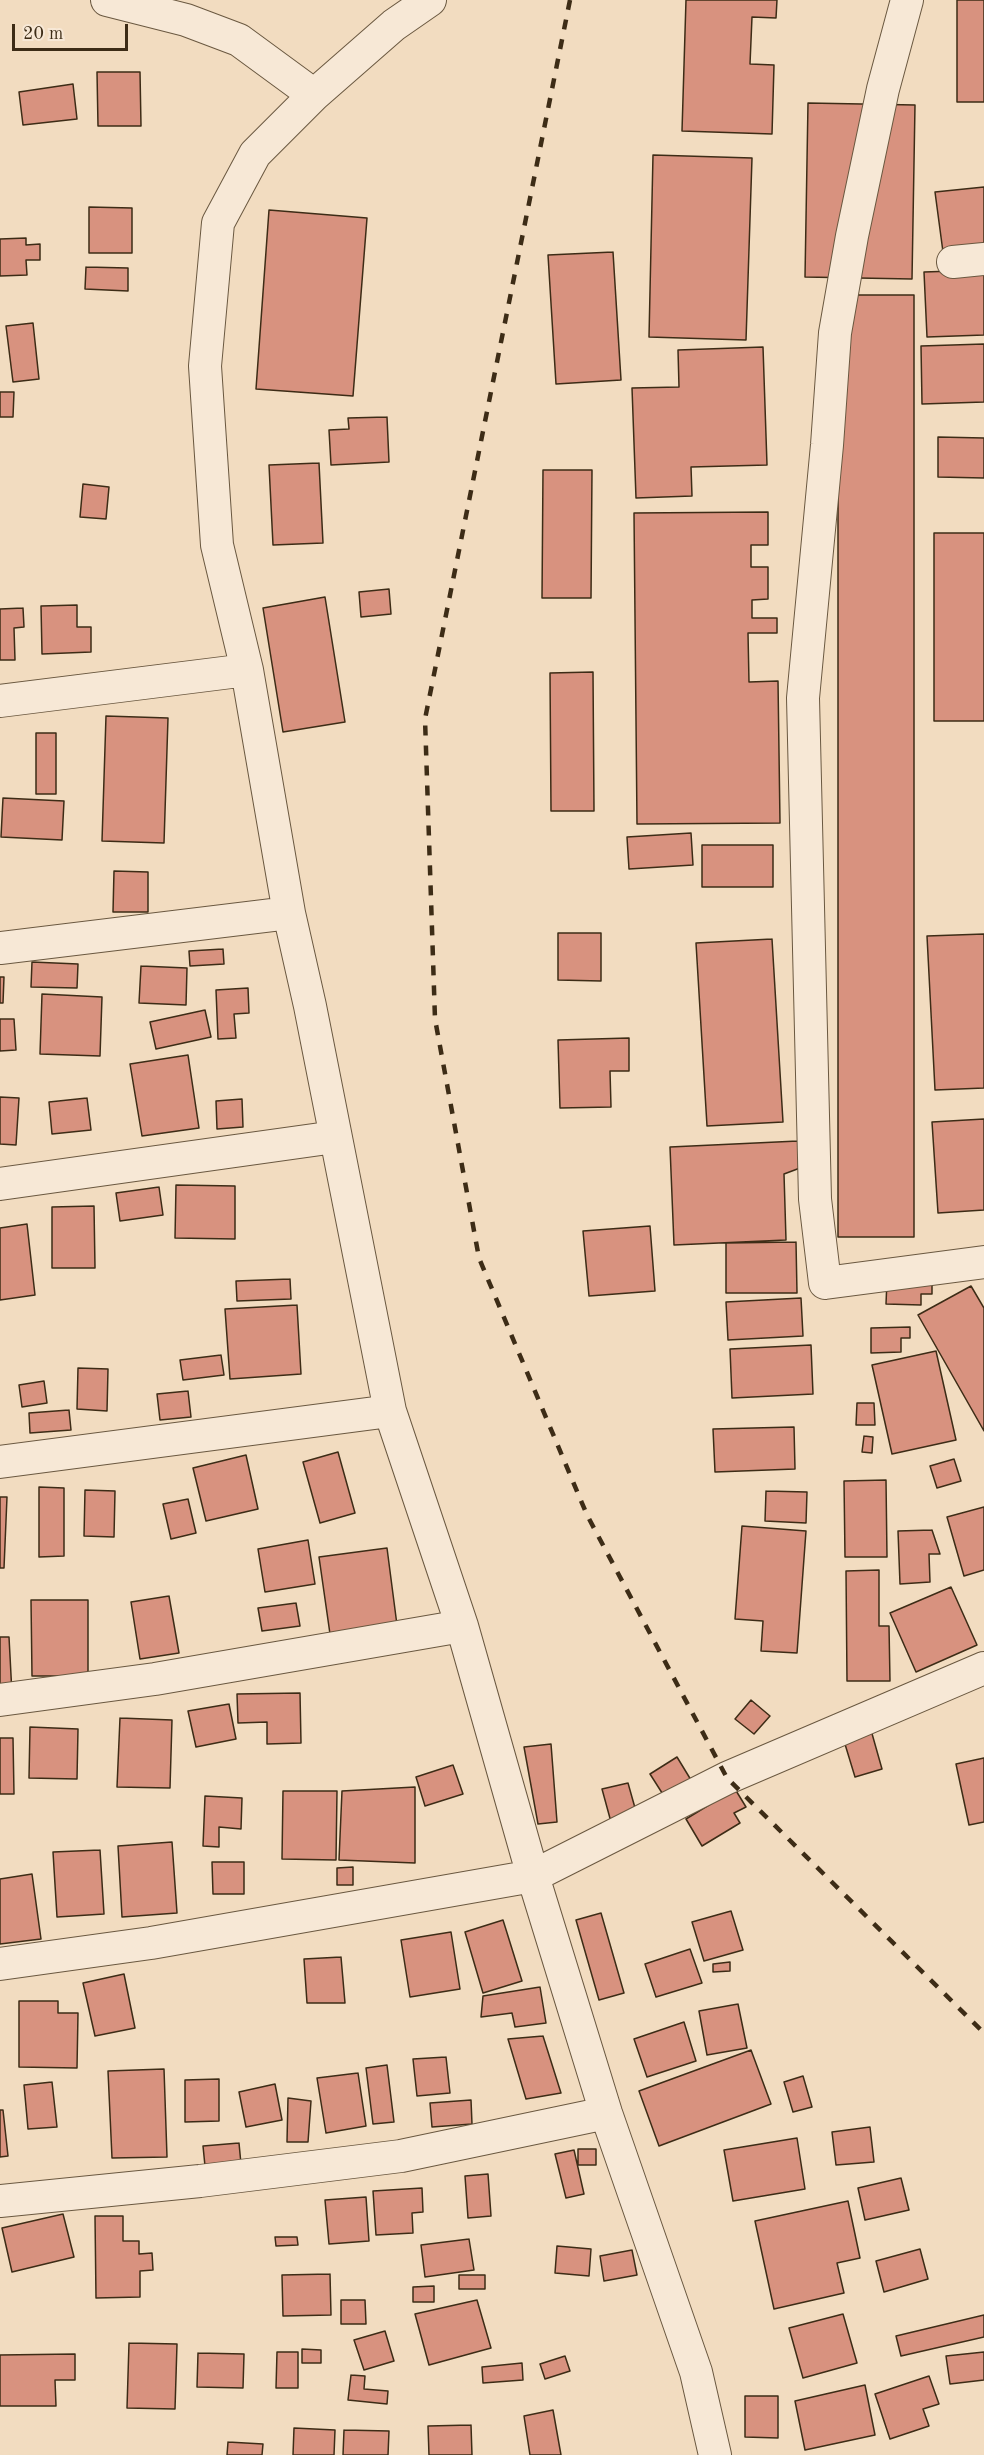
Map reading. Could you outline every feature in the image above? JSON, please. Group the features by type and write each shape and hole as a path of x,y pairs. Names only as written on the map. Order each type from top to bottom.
{"street":[{"path":"107,0 186,20 239,40 314,95"},
{"path":"430,0 394,25 314,95 255,154 219,223 205,366 217,546 247,670 289,913 310,1006 390,1412 462,1626 533,1876 606,2113 696,2372 715,2455"},
{"path":"907,0 879,112 852,236 835,333 827,445 803,698 815,1199 825,1283 984,1262"},
{"path":"953,262 984,259"},
{"path":"0,701 247,670"},
{"path":"0,948 289,913"},
{"path":"0,1184 335,1137"},
{"path":"0,1462 390,1412"},
{"path":"0,1700 155,1679 462,1626"},
{"path":"0,1964 151,1943 533,1876 767,1760 984,1668"},
{"path":"0,2201 200,2181 401,2156 606,2113"}],"building":[{"path":"686,0 777,0 776,18 752,17 750,64 774,65 772,134 682,131"},
{"path":"957,0 984,0 984,102 957,102"},
{"path":"97,72 140,72 141,126 98,126"},
{"path":"73,84 77,119 23,125 19,92"},
{"path":"808,103 915,105 912,279 805,277"},
{"path":"653,155 752,158 746,340 649,337"},
{"path":"984,187 984,247 943,252 935,192"},
{"path":"89,207 132,208 132,253 89,253"},
{"path":"269,210 367,218 353,396 256,389"},
{"path":"26,238 26,245 40,244 40,260 26,260 27,275 0,276 0,239"},
{"path":"613,252 621,380 556,384 548,255"},
{"path":"86,267 128,268 128,291 85,289"},
{"path":"984,270 984,335 927,337 924,272"},
{"path":"838,295 914,295 914,1237 838,1237"},
{"path":"33,323 39,379 13,382 6,326"},
{"path":"984,344 984,402 922,404 921,346"},
{"path":"763,347 767,465 691,467 692,496 636,498 632,388 679,387 678,350"},
{"path":"0,392 14,392 13,417 0,417"},
{"path":"387,417 389,462 331,465 329,430 349,429 348,418"},
{"path":"938,437 984,438 984,478 938,477"},
{"path":"319,463 323,543 273,545 269,465"},
{"path":"543,470 592,470 591,598 542,598"},
{"path":"83,484 109,487 106,519 80,517"},
{"path":"768,512 768,545 751,545 751,567 768,567 768,599 752,600 752,618 777,618 777,633 748,633 749,682 778,681 780,823 637,824 634,513"},
{"path":"934,533 984,533 984,721 934,721"},
{"path":"389,589 391,614 361,617 359,592"},
{"path":"325,597 345,722 283,732 263,608"},
{"path":"77,605 77,627 91,627 91,652 42,654 41,606"},
{"path":"23,608 24,627 14,628 15,660 0,660 0,609"},
{"path":"593,672 594,811 551,811 550,673"},
{"path":"106,716 168,718 164,843 102,841"},
{"path":"36,733 56,733 56,794 36,794"},
{"path":"3,798 64,801 62,840 1,837"},
{"path":"691,833 693,865 629,869 627,837"},
{"path":"702,845 773,845 773,887 702,887"},
{"path":"114,871 148,872 148,912 113,912"},
{"path":"558,933 601,933 601,981 558,980"},
{"path":"984,934 984,1088 935,1090 927,936"},
{"path":"772,939 783,1122 707,1126 696,943"},
{"path":"223,949 224,964 190,966 189,951"},
{"path":"32,962 78,964 77,988 31,987"},
{"path":"141,966 187,968 186,1005 139,1003"},
{"path":"0,977 4,977 3,1003 0,1003"},
{"path":"248,988 249,1013 234,1014 236,1038 218,1039 216,990"},
{"path":"42,994 102,997 100,1056 40,1054"},
{"path":"205,1010 211,1037 156,1049 150,1022"},
{"path":"0,1019 14,1019 16,1050 0,1051"},
{"path":"629,1038 629,1071 610,1071 611,1107 560,1108 558,1040"},
{"path":"188,1055 199,1128 142,1136 130,1064"},
{"path":"0,1097 19,1098 16,1145 0,1144"},
{"path":"87,1098 91,1130 52,1134 49,1102"},
{"path":"242,1099 243,1127 217,1129 216,1101"},
{"path":"984,1119 984,1210 938,1213 932,1122"},
{"path":"798,1141 800,1168 784,1174 786,1240 674,1245 670,1147"},
{"path":"176,1185 235,1186 235,1239 175,1238"},
{"path":"159,1187 163,1215 120,1221 116,1193"},
{"path":"94,1206 95,1268 52,1268 52,1207"},
{"path":"27,1224 35,1295 0,1300 0,1228"},
{"path":"650,1226 655,1291 589,1296 583,1231"},
{"path":"796,1242 797,1293 726,1293 726,1243"},
{"path":"290,1279 291,1299 237,1301 236,1281"},
{"path":"887,1280 932,1281 932,1294 921,1294 921,1305 886,1304"},
{"path":"971,1286 984,1308 984,1431 918,1315"},
{"path":"801,1298 803,1336 728,1340 726,1302"},
{"path":"297,1305 301,1374 230,1379 225,1309"},
{"path":"910,1327 910,1338 901,1338 901,1352 871,1353 871,1328"},
{"path":"811,1345 813,1394 732,1398 730,1349"},
{"path":"936,1351 956,1440 892,1454 872,1365"},
{"path":"221,1355 224,1375 183,1380 180,1360"},
{"path":"78,1368 108,1369 107,1411 77,1409"},
{"path":"44,1381 47,1403 22,1407 19,1385"},
{"path":"188,1391 191,1417 160,1420 157,1394"},
{"path":"857,1403 874,1403 875,1425 856,1425"},
{"path":"69,1410 71,1430 30,1433 29,1413"},
{"path":"794,1427 795,1469 715,1472 713,1429"},
{"path":"864,1436 873,1437 872,1453 862,1452"},
{"path":"338,1452 355,1513 320,1523 303,1462"},
{"path":"246,1455 258,1509 206,1521 193,1468"},
{"path":"954,1459 961,1481 937,1488 930,1466"},
{"path":"886,1480 887,1557 845,1557 844,1481"},
{"path":"39,1487 64,1488 64,1556 39,1557"},
{"path":"85,1490 115,1491 114,1537 84,1536"},
{"path":"766,1491 807,1492 806,1523 765,1521"},
{"path":"0,1497 7,1497 4,1568 0,1568"},
{"path":"188,1499 196,1533 171,1539 163,1504"},
{"path":"984,1507 984,1570 964,1576 947,1517"},
{"path":"742,1526 806,1531 797,1653 761,1651 763,1621 735,1619"},
{"path":"932,1530 940,1554 929,1554 930,1582 900,1584 898,1531"},
{"path":"308,1540 315,1584 265,1592 258,1549"},
{"path":"387,1548 397,1625 330,1634 319,1557"},
{"path":"879,1570 879,1626 889,1626 890,1681 847,1681 846,1571"},
{"path":"951,1587 977,1645 916,1672 890,1613"},
{"path":"169,1596 179,1653 140,1659 131,1602"},
{"path":"31,1600 88,1600 88,1676 32,1676"},
{"path":"296,1603 300,1626 262,1631 258,1608"},
{"path":"0,1637 9,1637 12,1694 0,1695"},
{"path":"300,1693 301,1743 267,1744 267,1722 238,1723 237,1694"},
{"path":"751,1700 770,1716 754,1734 735,1719"},
{"path":"229,1704 236,1739 196,1747 188,1711"},
{"path":"120,1718 172,1720 170,1788 117,1787"},
{"path":"869,1723 882,1769 855,1777 841,1731"},
{"path":"30,1727 78,1729 77,1779 29,1778"},
{"path":"0,1738 13,1738 14,1794 0,1794"},
{"path":"551,1744 557,1822 538,1824 524,1747"},
{"path":"677,1757 691,1780 664,1796 650,1774"},
{"path":"984,1758 984,1822 969,1825 956,1764"},
{"path":"453,1765 463,1794 425,1806 416,1777"},
{"path":"628,1783 637,1815 611,1822 602,1789"},
{"path":"415,1787 415,1863 339,1860 342,1791"},
{"path":"735,1789 746,1807 734,1813 740,1823 702,1846 686,1819"},
{"path":"283,1791 337,1791 336,1860 282,1859"},
{"path":"205,1796 242,1798 241,1829 219,1827 219,1847 203,1846"},
{"path":"172,1842 177,1913 122,1917 118,1846"},
{"path":"100,1850 104,1914 57,1917 53,1852"},
{"path":"212,1862 244,1862 244,1894 213,1894"},
{"path":"353,1867 353,1885 337,1885 337,1868"},
{"path":"32,1874 41,1939 0,1944 0,1879"},
{"path":"731,1911 743,1950 704,1961 692,1922"},
{"path":"601,1913 624,1993 599,2000 576,1920"},
{"path":"503,1920 522,1981 483,1993 465,1932"},
{"path":"451,1932 460,1989 410,1997 401,1940"},
{"path":"690,1949 702,1983 656,1997 645,1964"},
{"path":"341,1957 345,2003 307,2003 304,1959"},
{"path":"730,1962 730,1971 713,1972 713,1964"},
{"path":"124,1974 135,2028 95,2036 83,1983"},
{"path":"540,1987 546,2023 515,2027 512,2013 481,2017 483,1996"},
{"path":"19,2001 58,2001 58,2013 78,2013 77,2068 19,2067"},
{"path":"738,2004 747,2048 707,2055 699,2011"},
{"path":"684,2022 696,2061 647,2077 634,2039"},
{"path":"543,2036 561,2093 526,2099 508,2039"},
{"path":"751,2050 771,2104 659,2146 639,2091"},
{"path":"446,2057 450,2093 417,2096 413,2059"},
{"path":"387,2065 394,2122 373,2124 366,2068"},
{"path":"164,2069 167,2157 112,2158 108,2071"},
{"path":"358,2073 366,2126 326,2133 317,2078"},
{"path":"803,2076 812,2107 793,2112 784,2082"},
{"path":"219,2079 219,2121 185,2122 185,2080"},
{"path":"52,2082 57,2127 28,2129 24,2085"},
{"path":"275,2084 282,2120 246,2127 239,2092"},
{"path":"288,2098 311,2101 308,2142 287,2142"},
{"path":"471,2100 472,2124 432,2127 430,2103"},
{"path":"0,2110 3,2110 8,2156 0,2157"},
{"path":"870,2127 874,2162 836,2165 832,2132"},
{"path":"797,2138 805,2189 733,2201 724,2150"},
{"path":"239,2143 241,2164 205,2166 203,2146"},
{"path":"578,2149 596,2149 596,2165 578,2165"},
{"path":"574,2150 584,2194 566,2198 555,2154"},
{"path":"488,2174 491,2216 468,2218 465,2176"},
{"path":"901,2178 909,2210 865,2220 858,2188"},
{"path":"422,2188 423,2212 412,2213 413,2233 376,2235 373,2191"},
{"path":"366,2197 369,2241 329,2244 325,2200"},
{"path":"848,2201 860,2258 837,2263 844,2293 774,2309 755,2221"},
{"path":"63,2214 74,2257 12,2272 2,2228"},
{"path":"95,2216 123,2216 123,2241 139,2241 139,2254 152,2253 153,2270 140,2271 140,2297 96,2298"},
{"path":"275,2237 297,2237 298,2245 276,2246"},
{"path":"469,2239 474,2270 425,2277 421,2245"},
{"path":"557,2246 591,2249 589,2276 555,2273"},
{"path":"920,2249 928,2279 884,2292 876,2261"},
{"path":"632,2250 637,2275 604,2281 600,2256"},
{"path":"330,2274 331,2315 283,2316 282,2275"},
{"path":"459,2275 485,2275 485,2289 459,2289"},
{"path":"434,2286 434,2302 413,2302 413,2287"},
{"path":"341,2300 365,2300 366,2324 341,2324"},
{"path":"477,2300 491,2348 429,2365 415,2314"},
{"path":"843,2314 857,2363 803,2378 789,2328"},
{"path":"984,2315 984,2337 901,2356 896,2336"},
{"path":"385,2331 394,2361 364,2370 354,2340"},
{"path":"129,2343 177,2344 175,2409 127,2408"},
{"path":"302,2349 321,2350 321,2363 302,2363"},
{"path":"277,2352 298,2352 298,2388 276,2388"},
{"path":"984,2352 984,2380 950,2384 946,2356"},
{"path":"198,2353 244,2354 243,2388 197,2387"},
{"path":"75,2354 75,2380 55,2380 56,2406 0,2406 0,2355"},
{"path":"565,2356 570,2371 545,2379 540,2364"},
{"path":"522,2363 523,2380 483,2383 482,2367"},
{"path":"351,2375 365,2376 364,2389 388,2391 387,2404 348,2400"},
{"path":"929,2376 939,2404 923,2409 929,2426 890,2439 875,2394"},
{"path":"865,2385 875,2435 805,2450 795,2401"},
{"path":"745,2396 778,2396 778,2438 745,2437"},
{"path":"553,2410 561,2455 530,2455 524,2416"},
{"path":"471,2425 472,2455 429,2455 428,2426"},
{"path":"294,2428 335,2430 334,2455 293,2455"},
{"path":"344,2430 389,2431 388,2455 343,2455"},
{"path":"228,2442 263,2444 262,2455 227,2455"}],"railway":[{"path":"570,0 425,719 435,1019 479,1258 587,1515 727,1778 984,2033"}]}
